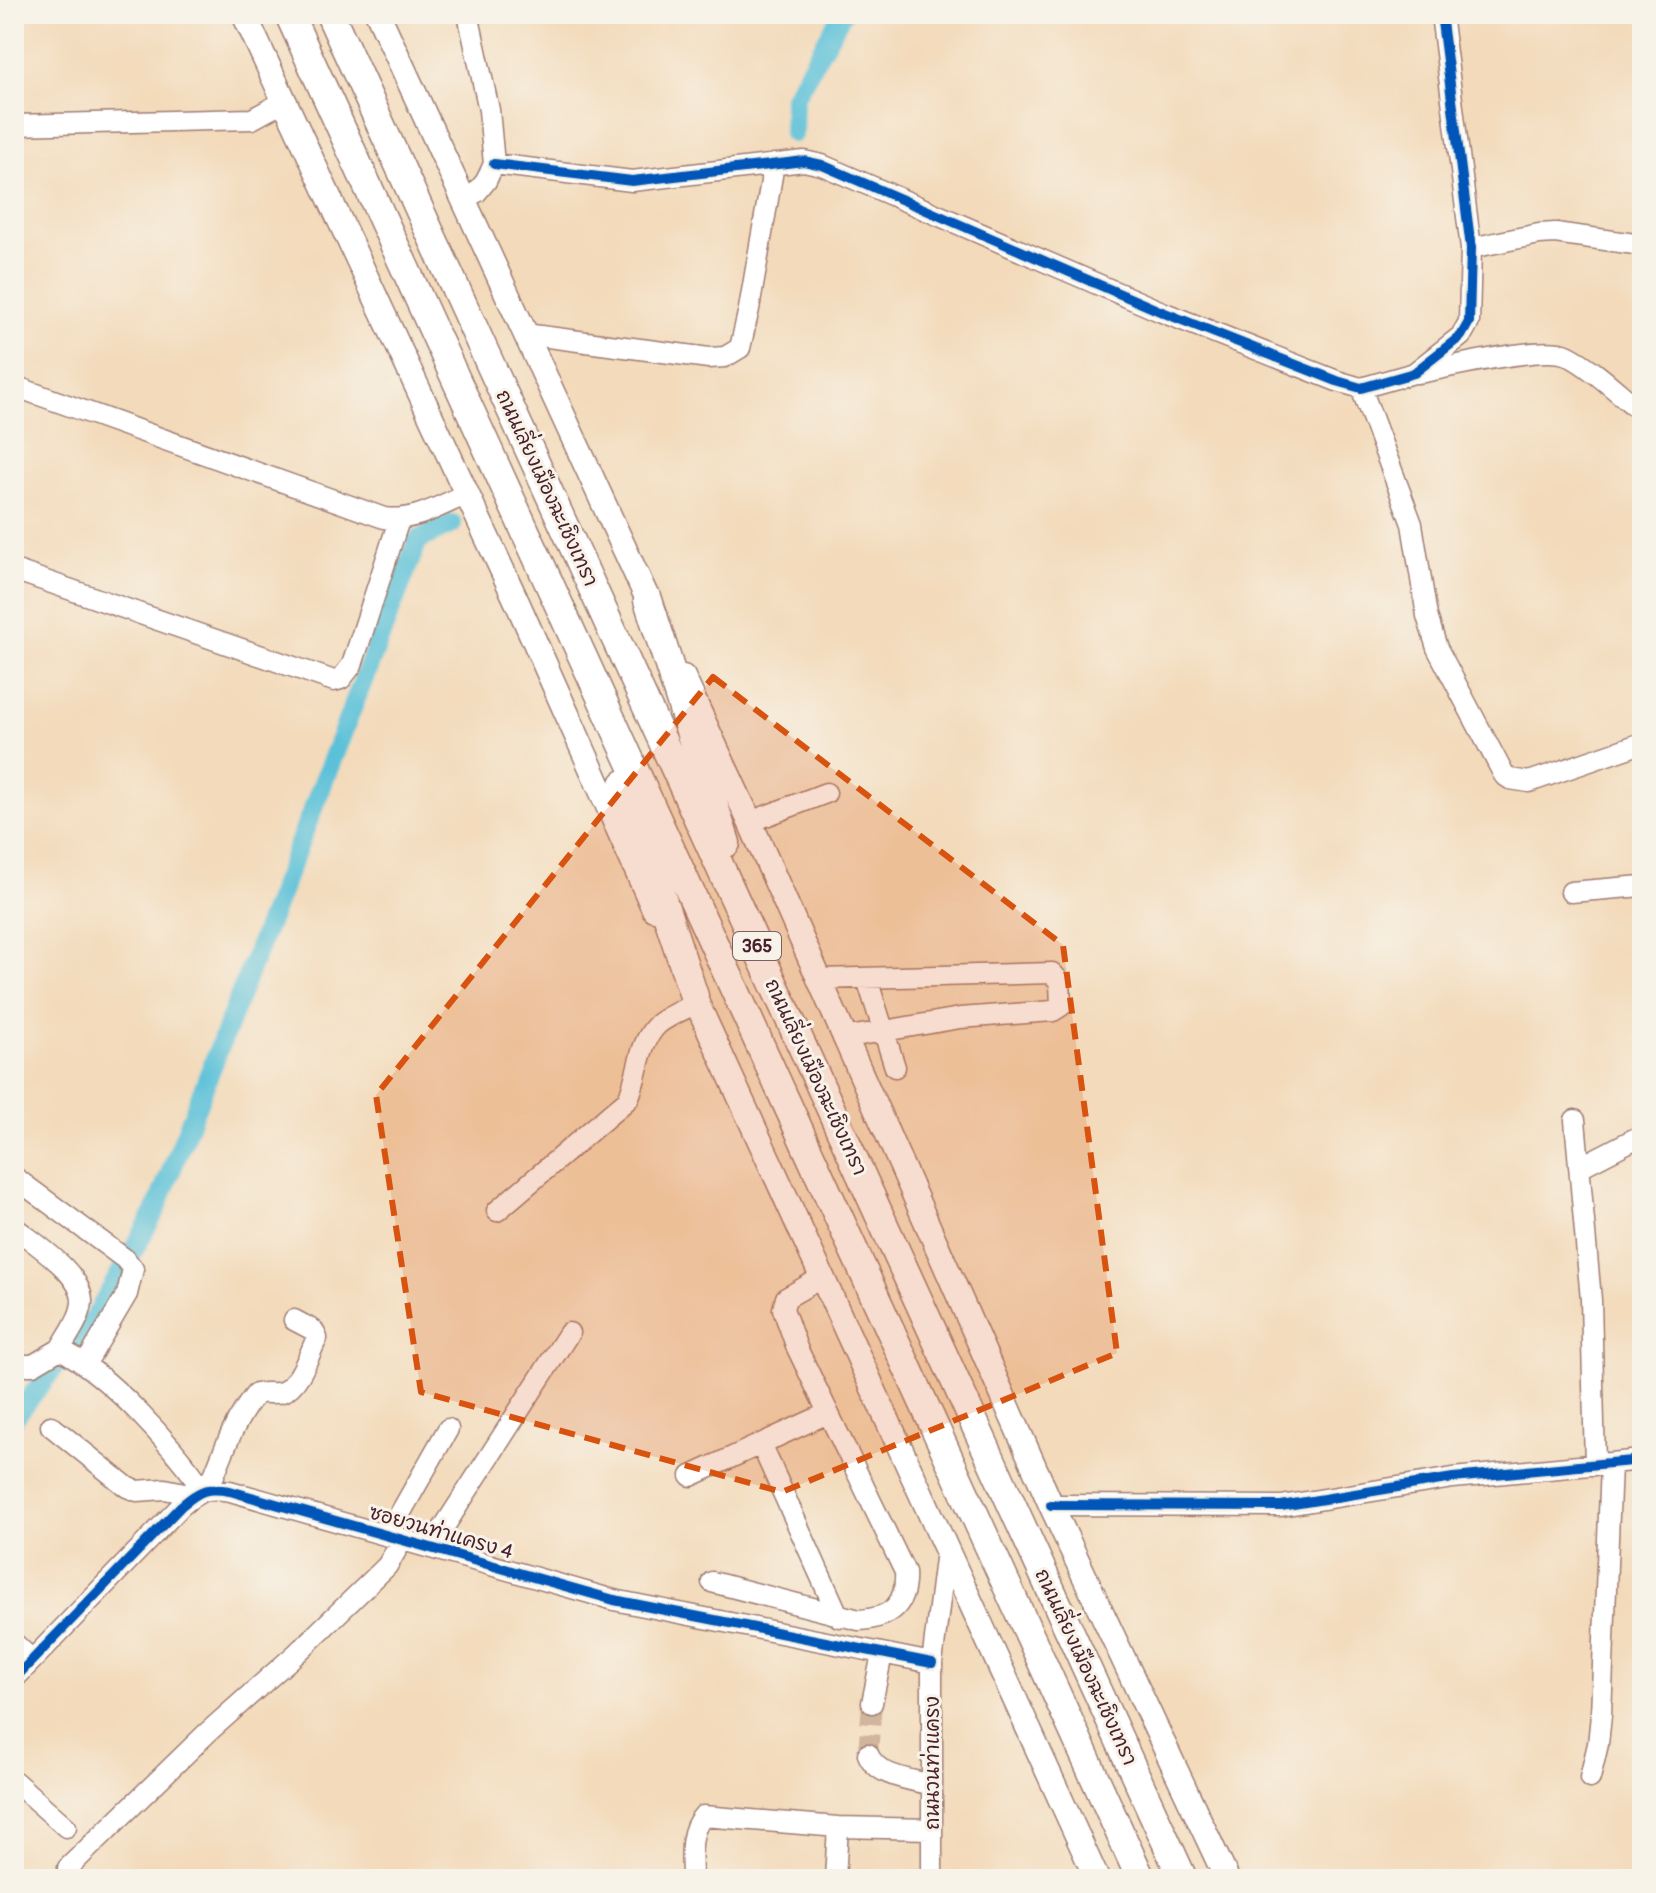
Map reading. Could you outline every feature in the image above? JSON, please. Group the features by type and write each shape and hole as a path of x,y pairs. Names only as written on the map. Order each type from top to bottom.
{"highway":[{"name":"ถนนเลี่ยงเมืองฉะเชิงเทรา","path":"289,14 1141,1879"},
{"name":"ถนนเลี่ยงเมืองฉะเชิงเทรา","path":"330,14 1183,1879"},
{"path":"648,600 765,964"},
{"path":"579,648 696,1000"}],"main road":[{"path":"244,14 467,494 1097,1879"},
{"name":"ถนนเลี่ยงเมืองฉะเชิงเทรา","path":"378,14 750,822 1051,1505 1227,1879"}],"street":[{"path":"463,199 477,192 494,164 489,110 468,14"},
{"path":"1414,373 1466,329 1471,311 1471,248 1441,14"},
{"path":"14,125 252,119 283,102"},
{"path":"494,164 632,181 804,161 822,165 1162,312 1337,381 1361,388 1414,373 1536,353 1560,353 1575,360 1642,412"},
{"path":"525,334 709,358 733,353 740,348 749,309 774,164"},
{"path":"1471,248 1555,233 1642,245"},
{"path":"14,386 384,518 399,520 423,515 467,494"},
{"path":"1361,388 1412,524 1427,616 1437,648 1504,775 1519,782 1529,782 1642,743"},
{"path":"14,570 334,681 341,679 352,665 399,520"},
{"path":"750,822 826,793"},
{"path":"1571,892 1642,886"},
{"path":"819,979 1052,973 1060,982 1061,1006 1053,1011 960,1018 843,1038"},
{"path":"867,979 895,1067"},
{"path":"497,1211 628,1099 637,1080 648,1037 666,1019 696,1000"},
{"path":"1575,1120 1603,1464 1601,1715 1590,1778"},
{"path":"1580,1167 1642,1135"},
{"path":"14,1177 125,1259 133,1269 127,1294 85,1365"},
{"path":"14,1227 65,1268 81,1297 77,1319 60,1349 33,1365 14,1365"},
{"path":"712,1582 859,1620 873,1619 902,1602 906,1589 905,1572 797,1348 783,1309 786,1298 821,1278"},
{"path":"14,1679 202,1491 234,1426 256,1394 276,1393 287,1389 295,1381 317,1338 313,1330 294,1320"},
{"path":"431,1547 569,1333"},
{"path":"60,1349 103,1379 186,1466 202,1491"},
{"path":"691,1476 828,1413"},
{"name":"ซอยวนท่าแครง 4","path":"51,1426 127,1487 137,1491 230,1491 614,1600 932,1663"},
{"path":"68,1868 207,1733 297,1653 387,1566 396,1537 448,1429"},
{"path":"761,1444 839,1617"},
{"path":"1051,1505 1281,1506 1453,1478 1642,1460"},
{"name":"ถนนวนท่าแครง","path":"932,1879 932,1663 946,1551"},
{"path":"14,1643 32,1660"},
{"path":"872,1703 882,1654"},
{"path":"868,1754 879,1769 932,1785"},
{"path":"14,1781 66,1827"},
{"path":"692,1879 692,1846 696,1824 703,1816 838,1827 931,1829"},
{"path":"835,1879 838,1827"}],"highlighted area":[{"path":"713,677 1063,945 1117,1353 782,1492 421,1392 376,1095"}],"waterway":[{"path":"793,133 794,97 842,14"},
{"path":"14,1418 98,1312 155,1212 418,540 452,524"}],"tunnel":[{"path":"868,1754 872,1703"}],"cycle path":[{"path":"494,164 632,181 804,161 822,165 1162,312 1361,388 1414,373 1461,336 1469,322 1471,248 1441,14"},
{"path":"1051,1505 1281,1506 1453,1478 1642,1460"},
{"path":"14,1679 181,1506 199,1493 215,1489 614,1600 932,1663"}]}
